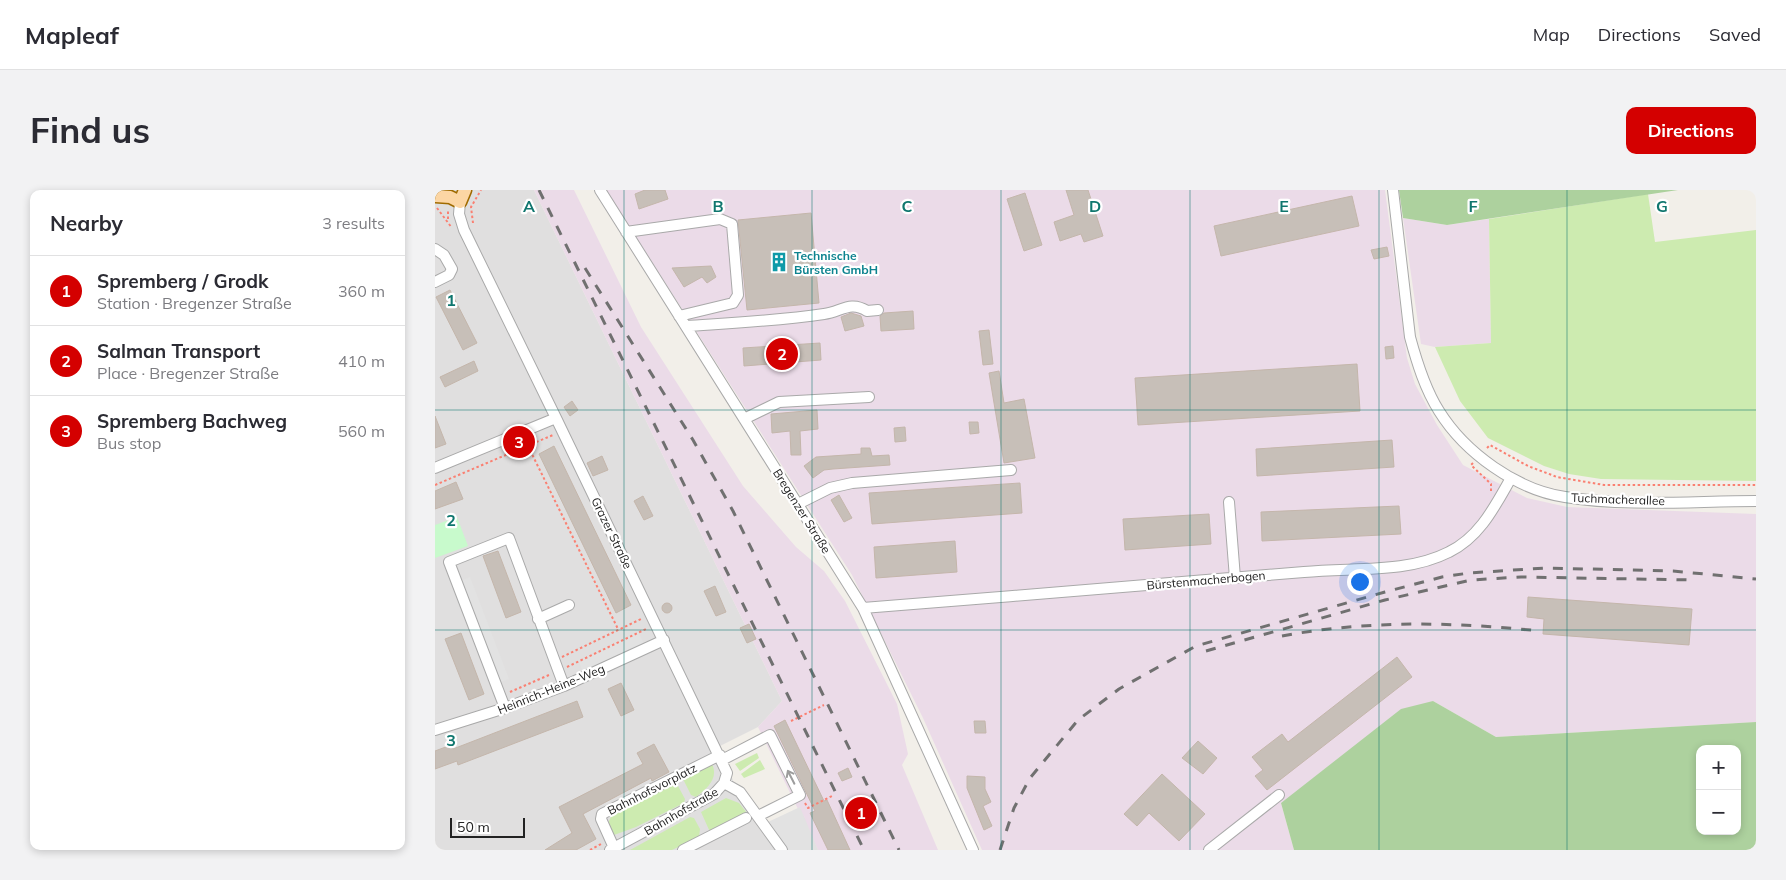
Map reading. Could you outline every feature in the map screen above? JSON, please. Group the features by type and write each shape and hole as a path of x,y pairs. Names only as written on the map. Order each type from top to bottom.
{"main road":[{"path":"435,196 463,196"}],"street":[{"path":"600,191 612,190"},
{"name":"Tuchmacherallee","path":"1393,190 1410,337 1416,360 1440,412 1455,432 1480,455 1511,478 1536,490 1565,497 1619,501 1756,501"},
{"name":"Bregenzer Straße","path":"600,191 863,608 973,850"},
{"name":"Grazer Straße","path":"463,196 460,222 664,640 717,758 727,773 724,783"},
{"path":"626,232 720,219 732,224 738,295 733,303 679,316"},
{"path":"435,249 443,255 452,269 449,275 435,282"},
{"path":"685,326 826,314 850,305 859,306 867,311 878,310"},
{"path":"744,419 779,402 869,397"},
{"path":"435,468 556,418"},
{"path":"798,504 830,488 852,484 1011,470"},
{"name":"Bürstenmacherbogen","path":"863,608 1321,570 1416,565 1450,552 1467,541 1484,524 1511,478"},
{"path":"1229,502 1235,578"},
{"path":"505,708 449,562 509,538 538,619 561,670 564,686"},
{"path":"538,619 569,605"},
{"name":"Heinrich-Heine-Weg","path":"435,730 505,708 564,686 664,640"},
{"path":"717,758 770,736 800,795 758,816"},
{"name":"Bahnhofsvorplatz","path":"612,847 601,819 602,814 717,758"},
{"path":"724,783 740,792 782,850"},
{"name":"Bahnhofstraße","path":"612,847 714,794 724,783"},
{"path":"1209,850 1279,795"},
{"path":"683,850 747,818"}],"path":[{"path":"435,207 448,219 458,238 475,230 471,207 481,190"},
{"path":"435,485 554,435"},
{"path":"1491,494 1491,484 1471,465 1490,445 1528,466 1557,477 1603,486 1756,485"},
{"path":"529,446 618,629"},
{"path":"561,670 559,659 643,618"},
{"path":"501,695 561,670 647,628"},
{"path":"791,721 824,705"},
{"path":"805,802 807,808 834,795"},
{"path":"810,798 813,805"},
{"path":"589,850 612,847"}],"shaded area":[{"path":"435,190 534,190 782,701 758,727 720,746 741,802 775,850 435,850"},
{"path":"534,190 574,190 641,327 743,486 796,547 824,571 845,601 897,704 908,754 902,765 938,850 818,850 758,727 782,701"},
{"path":"606,190 1385,190 1407,358 1415,384 1437,425 1463,465 1527,498 1567,507 1756,514 1756,722 1496,737 1433,701 1281,803 1294,850 982,850 923,718 852,575"},
{"path":"1403,218 1447,225 1489,219 1491,343 1435,347 1421,344"},
{"path":"470,577 509,679 496,684 456,583"},
{"path":"638,632 646,648 585,677 579,662"},
{"path":"800,807 818,850 788,850 768,822"}],"green space":[{"path":"1399,190 1678,190 1447,225 1403,218"},
{"path":"1648,194 1655,242 1756,230 1756,481 1601,479 1569,474 1544,466 1488,438 1460,401 1435,347 1491,343 1489,219"},
{"path":"457,517 468,546 435,558 435,525"},
{"path":"1433,701 1496,737 1756,722 1756,850 1294,850 1281,803 1401,709"},
{"path":"757,753 759,758 740,771 735,764"},
{"path":"760,760 765,769 744,778 741,774"},
{"path":"712,764 714,774 711,783 696,797 691,795 683,779"},
{"path":"673,784 678,786 685,799 684,803 636,827 614,835 608,823 612,815"},
{"path":"726,798 739,803 747,813 710,832 701,812"},
{"path":"690,817 694,818 700,829 699,837 672,850 630,850"}],"building":[{"path":"645,190 665,190 668,199 639,209 635,194"},
{"path":"1066,190 1088,190 1103,236 1084,242 1081,234 1060,241 1054,222 1074,215"},
{"path":"1025,193 1042,245 1024,251 1007,199"},
{"path":"1352,196 1359,226 1221,256 1214,226"},
{"name":"Technische Bürsten GmbH","path":"811,213 819,303 747,310 738,220"},
{"path":"1387,247 1389,256 1374,259 1371,250"},
{"path":"711,266 716,277 707,283 702,277 684,287 672,268"},
{"path":"450,290 477,343 463,350 436,297"},
{"path":"913,311 914,329 881,331 880,316 884,313"},
{"path":"851,313 861,316 864,326 845,331 841,317"},
{"path":"989,330 993,364 983,365 979,331"},
{"path":"820,343 821,360 744,366 743,348"},
{"path":"1393,346 1394,358 1386,359 1385,347"},
{"path":"474,361 478,371 445,387 440,377"},
{"path":"1357,364 1360,411 1138,425 1135,378"},
{"path":"999,371 1004,403 1024,399 1035,458 1004,463 989,373"},
{"path":"572,401 578,410 570,416 564,407"},
{"path":"817,410 818,429 800,431 801,455 791,455 790,431 772,433 771,414"},
{"path":"435,416 446,444 435,448"},
{"path":"969,422 978,422 979,433 970,434"},
{"path":"905,427 906,441 895,442 894,428"},
{"path":"1392,440 1394,467 1257,476 1256,449"},
{"path":"554,446 631,605 616,613 539,454"},
{"path":"861,448 870,448 872,456 889,455 890,465 824,470 813,478 804,466 816,457 861,454"},
{"path":"602,456 608,470 593,476 587,463"},
{"path":"456,482 463,499 435,509 435,491"},
{"path":"1020,483 1022,513 872,524 869,493"},
{"path":"839,495 852,518 844,522 831,500"},
{"path":"643,496 653,516 644,520 634,501"},
{"path":"1399,506 1401,534 1262,541 1261,512"},
{"path":"1209,514 1211,544 1125,550 1123,519"},
{"path":"955,541 957,572 876,578 874,547"},
{"path":"498,551 521,612 506,618 483,556"},
{"path":"715,586 726,612 716,616 704,591"},
{"path":"1528,597 1692,609 1689,645 1543,634 1544,619 1527,617"},
{"path":"665,603 669,603 672,608 671,612 665,613 662,610 662,606"},
{"path":"749,624 756,639 747,643 740,628"},
{"path":"461,633 484,694 469,700 445,639"},
{"path":"1397,657 1412,677 1267,790 1255,776 1263,770 1252,757 1282,734 1288,742"},
{"path":"621,683 634,710 621,716 608,689"},
{"path":"577,701 583,717 458,765 457,761 435,769 435,751 451,745 453,749"},
{"path":"785,720 824,801 827,800 850,850 828,850 810,813 815,811 774,726"},
{"path":"974,721 985,721 986,733 975,733"},
{"path":"1198,741 1217,758 1203,774 1182,758"},
{"path":"654,744 669,772 652,781 651,778 583,814 596,839 576,850 545,850 572,833 559,807 643,764 637,753"},
{"path":"848,768 852,777 842,781 838,773"},
{"path":"1162,774 1205,814 1179,841 1149,813 1137,826 1124,814"},
{"path":"967,776 985,777 985,789 991,802 983,806 992,826 984,830 967,788"}],"railway":[{"path":"539,190 864,850"},
{"path":"585,268 693,440 733,511 899,850"},
{"path":"1000,850 1014,808 1030,778 1078,720 1119,689 1196,646 1385,592 1442,577 1469,573 1545,568 1673,571 1756,579"},
{"path":"1206,651 1385,600 1471,580 1521,577 1694,580"},
{"path":"1282,636 1346,627 1411,624 1443,624 1540,631"}],"place":[{"name":"Technische Bürsten GmbH","path":"779,262"},
{"name":"Salman Transport","path":"782,354"},
{"name":"Spremberg Bachweg","path":"519,442"},
{"name":"Spremberg / Grodk","path":"861,813"}]}
